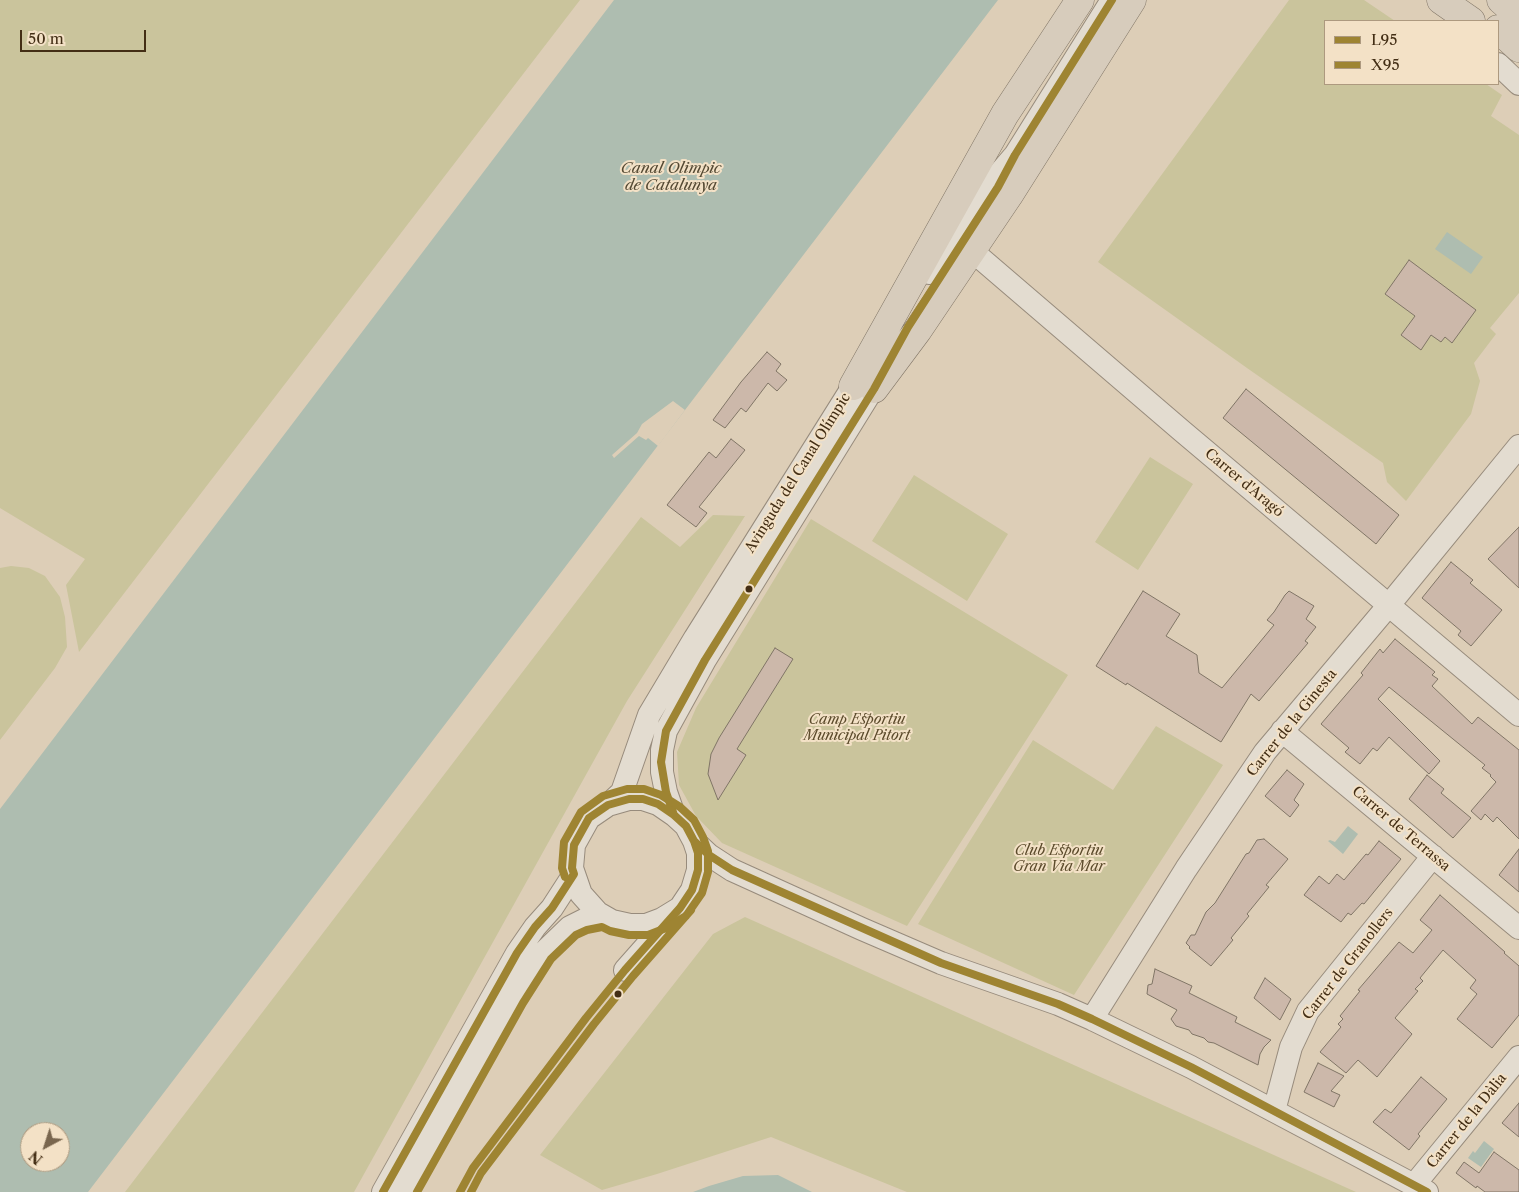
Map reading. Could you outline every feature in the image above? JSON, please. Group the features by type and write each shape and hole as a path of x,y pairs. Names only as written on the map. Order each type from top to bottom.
{"highway":[{"path":"864,387 1005,114 1080,0"},
{"path":"864,387 918,330 1009,195 1132,0"},
{"path":"1441,0 1470,20"},
{"path":"1466,0 1488,20"},
{"path":"1501,0 1519,16"},
{"path":"1499,30 1519,48"},
{"path":"1499,41 1519,55"}],"street":[{"name":"Avinguda del Canal Olímpic","path":"674,814 666,792 662,772 662,750 666,731 705,660 864,387 957,232 991,183 1015,155 1112,0"},
{"path":"1430,0 1449,20"},
{"path":"1499,65 1519,84"},
{"name":"Carrer d'Aragó","path":"971,250 1519,715"},
{"name":"Avinguda del Canal Olímpic","path":"608,804 622,792 649,714 700,630 864,387"},
{"name":"Carrer de la Ginesta","path":"1092,1019 1186,869 1265,752 1389,605 1519,446"},
{"name":"Carrer de Terrassa","path":"1282,731 1519,928"},
{"path":"629,799 643,799 658,804 674,814 686,826 698,853 698,870 692,890 680,908 625,970 632,941 628,932 612,920 598,913 581,894 572,868 574,845 589,818 608,804 629,799"},
{"path":"694,841 732,870 941,963 1058,1004 1092,1019 1191,1067 1420,1188"},
{"name":"Carrer de Granollers","path":"1274,1111 1291,1047 1308,1011 1433,856"},
{"path":"694,883 713,871 732,870"},
{"path":"382,1192 517,953 535,927 552,908 574,874"},
{"path":"406,1192 514,998 543,953 570,927 584,920 612,920 630,925 646,924 662,920 680,908"},
{"name":"Carrer de la Dàlia","path":"1420,1188 1519,1057"}],"green space":[{"path":"0,0 580,0 79,652 66,585 85,559 0,508"},
{"path":"1289,0 1364,0 1394,20 1324,20 1324,85 1487,85 1502,95 1491,116 1519,135 1519,293 1490,328 1496,334 1474,363 1480,381 1471,414 1406,501 1387,482 1383,463 1098,262"},
{"path":"1150,457 1193,484 1138,570 1095,542"},
{"path":"914,475 1008,534 967,601 872,541"},
{"path":"713,515 745,516 627,701 354,1192 125,1192 641,517 680,547"},
{"name":"Camp Esportiu Municipal Pitort","path":"811,519 1068,675 907,926 722,843 696,816 679,785 677,752 696,708"},
{"path":"11,566 29,568 45,576 60,597 65,617 67,647 55,668 0,740 0,568"},
{"name":"Club Esportiu Gran Via Mar","path":"1156,726 1223,765 1074,995 918,924 1033,740 1113,790"},
{"path":"745,917 1356,1192 907,1192 771,1137 602,1190 540,1155 713,934"}],"water":[{"name":"Canal Olimpic de Catalunya","path":"614,0 998,0 88,1192 0,1192 0,809"},
{"path":"1447,232 1483,257 1471,274 1435,249"},
{"path":"1348,826 1358,834 1343,854 1328,841 1335,842"},
{"path":"1484,1141 1494,1149 1481,1167 1468,1158 1473,1151 1475,1153"},
{"path":"778,1175 812,1192 693,1192 743,1176"}],"pier":[{"path":"673,401 685,410 658,446 648,438 646,440 639,436 614,458 612,455 637,433 642,424"}],"building":[{"path":"1409,260 1476,310 1452,343 1445,337 1441,342 1431,335 1421,350 1401,335 1415,316 1385,294"},
{"path":"767,352 781,364 776,371 787,380 777,391 768,383 746,412 741,408 725,428 713,420 741,382"},
{"path":"1246,389 1399,515 1376,544 1223,418"},
{"path":"731,439 745,450 699,507 707,513 696,527 667,505 709,452 716,458"},
{"path":"1519,527 1519,588 1488,559"},
{"path":"1451,562 1473,580 1470,583 1502,610 1471,646 1458,635 1461,631 1422,598"},
{"path":"1143,591 1180,614 1166,636 1197,655 1199,673 1222,688 1274,625 1267,620 1289,591 1314,606 1306,619 1316,627 1305,641 1308,643 1259,701 1251,694 1221,742 1127,683 1126,685 1096,666"},
{"path":"1395,639 1435,672 1432,675 1438,679 1432,686 1472,724 1478,717 1519,750 1519,839 1497,817 1493,822 1485,814 1481,820 1471,811 1496,782 1482,768 1485,765 1389,687 1378,699 1440,761 1429,774 1389,737 1377,751 1373,748 1360,764 1345,752 1349,748 1321,724 1363,675 1361,673 1380,649 1383,653"},
{"path":"775,648 793,659 737,749 746,755 718,800 708,774 711,754"},
{"path":"1287,770 1304,784 1294,800 1299,805 1290,817 1265,796"},
{"path":"1427,775 1444,789 1441,793 1471,818 1453,838 1409,799"},
{"path":"1264,839 1288,859 1266,885 1269,887 1247,914 1249,916 1231,938 1233,940 1211,966 1189,948 1186,943 1191,935 1195,935 1206,912 1215,903 1246,854 1249,853 1257,840"},
{"path":"1379,841 1401,859 1364,904 1362,903 1351,915 1348,913 1341,922 1304,895 1319,876 1329,884 1337,874 1344,880"},
{"path":"1519,849 1519,892 1499,875"},
{"path":"1440,895 1519,966 1519,1015 1492,1048 1457,1019 1477,994 1470,988 1476,980 1443,950 1420,978 1423,981 1415,989 1418,991 1395,1018 1412,1034 1377,1077 1358,1060 1346,1073 1320,1052 1341,1027 1338,1024 1343,1019 1340,1016 1360,991 1358,990 1399,942 1413,953 1432,930 1420,920"},
{"path":"1155,969 1192,986 1189,993 1237,1017 1235,1022 1271,1040 1260,1054 1258,1065 1192,1034 1189,1030 1176,1026 1171,1019 1177,1010 1147,994 1148,985 1152,984"},
{"path":"1265,978 1291,999 1280,1020 1254,998"},
{"path":"1318,1063 1344,1076 1331,1091 1340,1095 1334,1107 1304,1092"},
{"path":"1421,1077 1447,1099 1418,1134 1420,1136 1409,1150 1373,1122 1385,1109 1391,1113"},
{"path":"1519,1103 1519,1137 1502,1123"},
{"path":"1494,1152 1519,1170 1519,1192 1485,1192 1477,1186 1476,1188 1456,1173 1464,1162 1479,1173"}],"transit line":[{"name":"L95","path":"1112,0 1015,155 998,187 908,327 874,389 705,660 666,731 661,762 666,792 674,815 686,826 694,841 709,855 732,870 941,963 1058,1004 1092,1019 1191,1067 1427,1192"},
{"name":"X95","path":"417,1192 523,1003 551,959 576,935 587,930 602,927 610,931 629,935 648,935 666,928 686,916 702,893 708,872 708,851 694,820 680,807 661,795 644,789 627,789 603,796 581,812 564,842 562,868 565,877"},
{"name":"L95","path":"383,1192 517,953 535,927 552,908 574,874 572,868 574,845 589,818 608,805 629,799 643,799 658,804 686,826 694,841 698,853 698,870 692,890 680,908 625,970 586,1018 473,1168 460,1192"},
{"name":"X95","path":"471,1192 481,1173 594,1024 691,910"}]}
